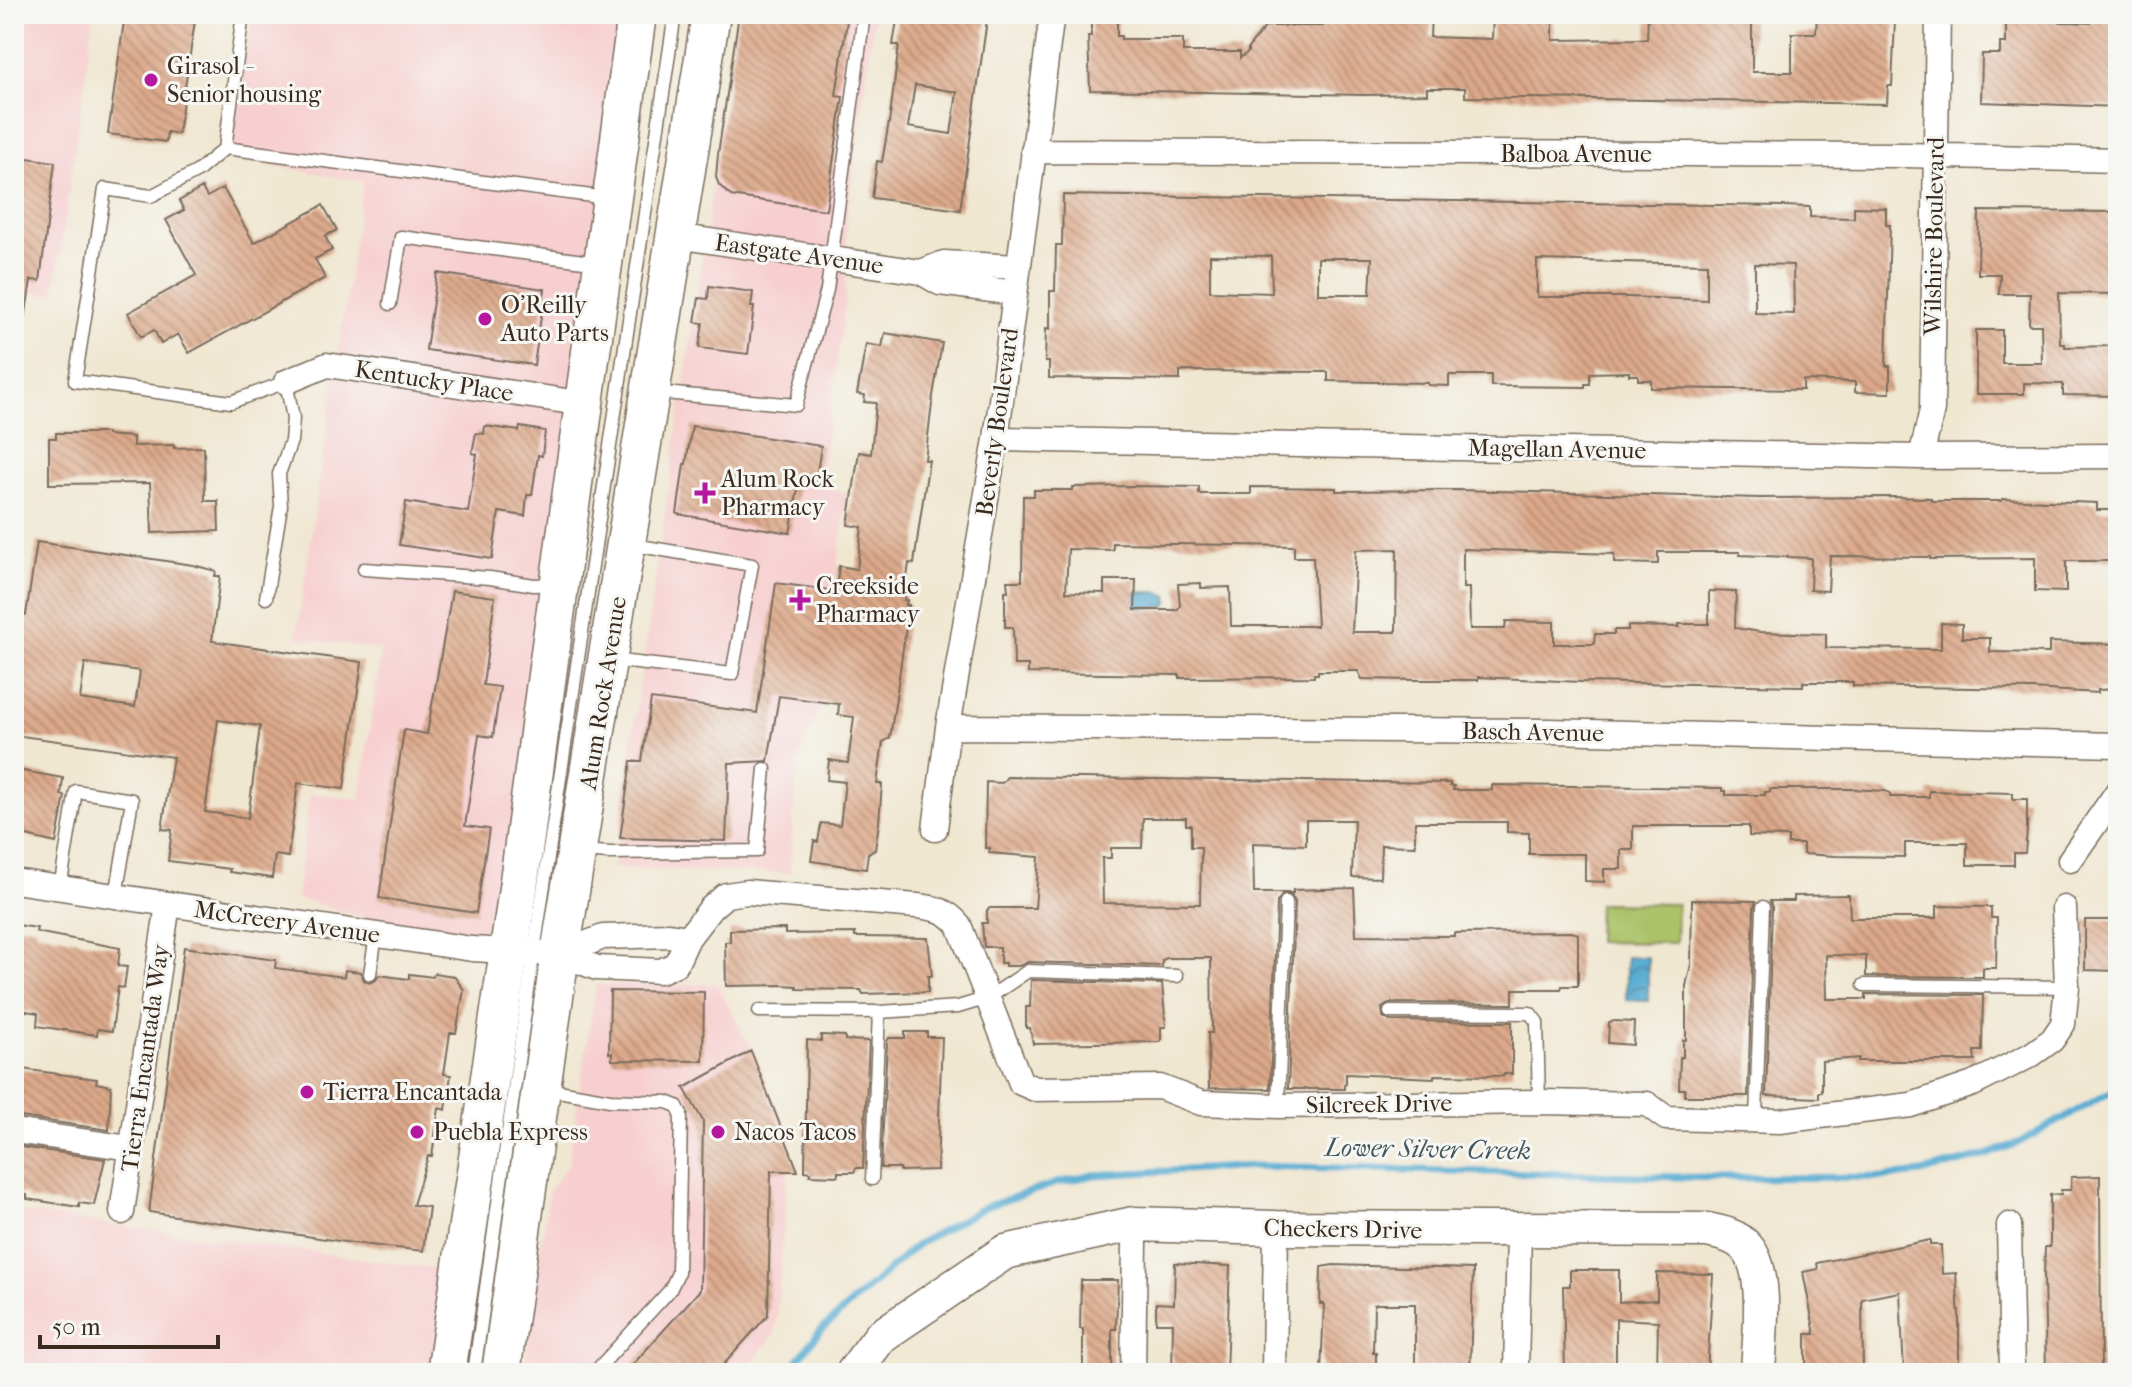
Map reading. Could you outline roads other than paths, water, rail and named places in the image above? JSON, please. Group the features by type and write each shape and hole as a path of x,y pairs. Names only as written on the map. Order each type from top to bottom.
{"main road":[{"name":"Alum Rock Avenue","path":"501,1373 540,1088 534,952 559,584 637,14"},
{"name":"Alum Rock Avenue","path":"446,1373 534,952 578,851 711,14"}],"street":[{"name":"Beverly Boulevard","path":"935,829 948,727 996,439 1052,14"},
{"name":"Wilshire Boulevard","path":"1921,457 1932,410 1938,14"},
{"name":"Balboa Avenue","path":"1033,151 1936,156 2118,160"},
{"name":"Eastgate Avenue","path":"676,236 921,272 940,283 1014,293"},
{"name":"Eastgate Avenue","path":"921,272 944,263 1018,267"},
{"name":"Kentucky Place","path":"286,382 327,365 585,404"},
{"name":"Magellan Avenue","path":"996,439 1921,457 2118,456"},
{"name":"Basch Avenue","path":"948,727 1549,731 2118,745"},
{"path":"2070,860 2118,791"},
{"name":"McCreery Avenue","path":"14,881 472,949 534,952"},
{"name":"Silcreek Drive","path":"534,952 597,968 661,971 676,964 688,938 711,908 726,895 747,892 939,909 951,915 959,925 1021,1083 1035,1089 1160,1087 1201,1103 1278,1106 1539,1102 1647,1104 1666,1118 1779,1121 1911,1105 1973,1084 2031,1055 2052,1040 2063,1024 2067,987 2064,908"},
{"name":"Tierra Encantada Way","path":"122,1212 168,904"},
{"path":"534,952 603,937 669,935 688,938"},
{"path":"14,1131 130,1148"},
{"path":"1133,1224 1133,1373"},
{"name":"Checkers Drive","path":"853,1373 881,1336 1005,1252 1133,1224 1276,1228 1707,1230 1730,1235 1747,1247 1757,1264 1760,1290 1758,1373"},
{"path":"2009,1225 2012,1373"},
{"path":"1274,1373 1276,1228"},
{"path":"1516,1373 1519,1230"}],"lane":[{"path":"243,14 225,148 198,171 151,196 105,189 75,381 231,402 286,382 293,418 291,441 279,474 281,506 266,598"},
{"name":"Alum Rock Avenue","path":"474,1373 675,14"},
{"path":"650,392 796,405 827,290 864,14"},
{"path":"225,148 610,198"},
{"path":"390,304 401,237 603,263"},
{"path":"608,659 732,674 752,565 626,544"},
{"path":"364,569 490,578 534,585 559,584"},
{"path":"578,851 757,851 765,769"},
{"path":"60,888 76,791 132,800 116,896"},
{"path":"1278,1106 1286,902"},
{"path":"1756,1120 1763,907"},
{"path":"370,974 376,935"},
{"path":"759,1011 879,1012 958,1007 988,998 1028,971 1177,976"},
{"path":"1864,985 2067,987"},
{"path":"872,1179 879,1012"},
{"path":"1390,1012 1530,1013 1537,1022 1539,1102"},
{"path":"540,1088 610,1100 667,1102 677,1106 681,1114 678,1273 670,1290 594,1373"}],"water":[{"path":"1160,592 1168,596 1169,602 1166,606 1139,608 1130,602 1133,595"},
{"path":"1626,957 1648,957 1648,1001 1626,1000"}],"waterway":[{"name":"Lower Silver Creek","path":"788,1373 819,1332 919,1243 985,1207 1057,1183 1094,1175 1257,1166 1718,1178 1886,1177 1920,1173 1987,1155 2018,1143 2118,1088"}],"place":[{"name":"Girasol - Senior housing","path":"151,80"},
{"name":"O'Reilly Auto Parts","path":"485,319"},
{"name":"Alum Rock Pharmacy","path":"705,493"},
{"name":"Creekside Pharmacy","path":"800,600"},
{"name":"Tierra Encantada","path":"307,1092"},
{"name":"Puebla Express","path":"417,1132"},
{"name":"Nacos Tacos","path":"718,1132"}]}
